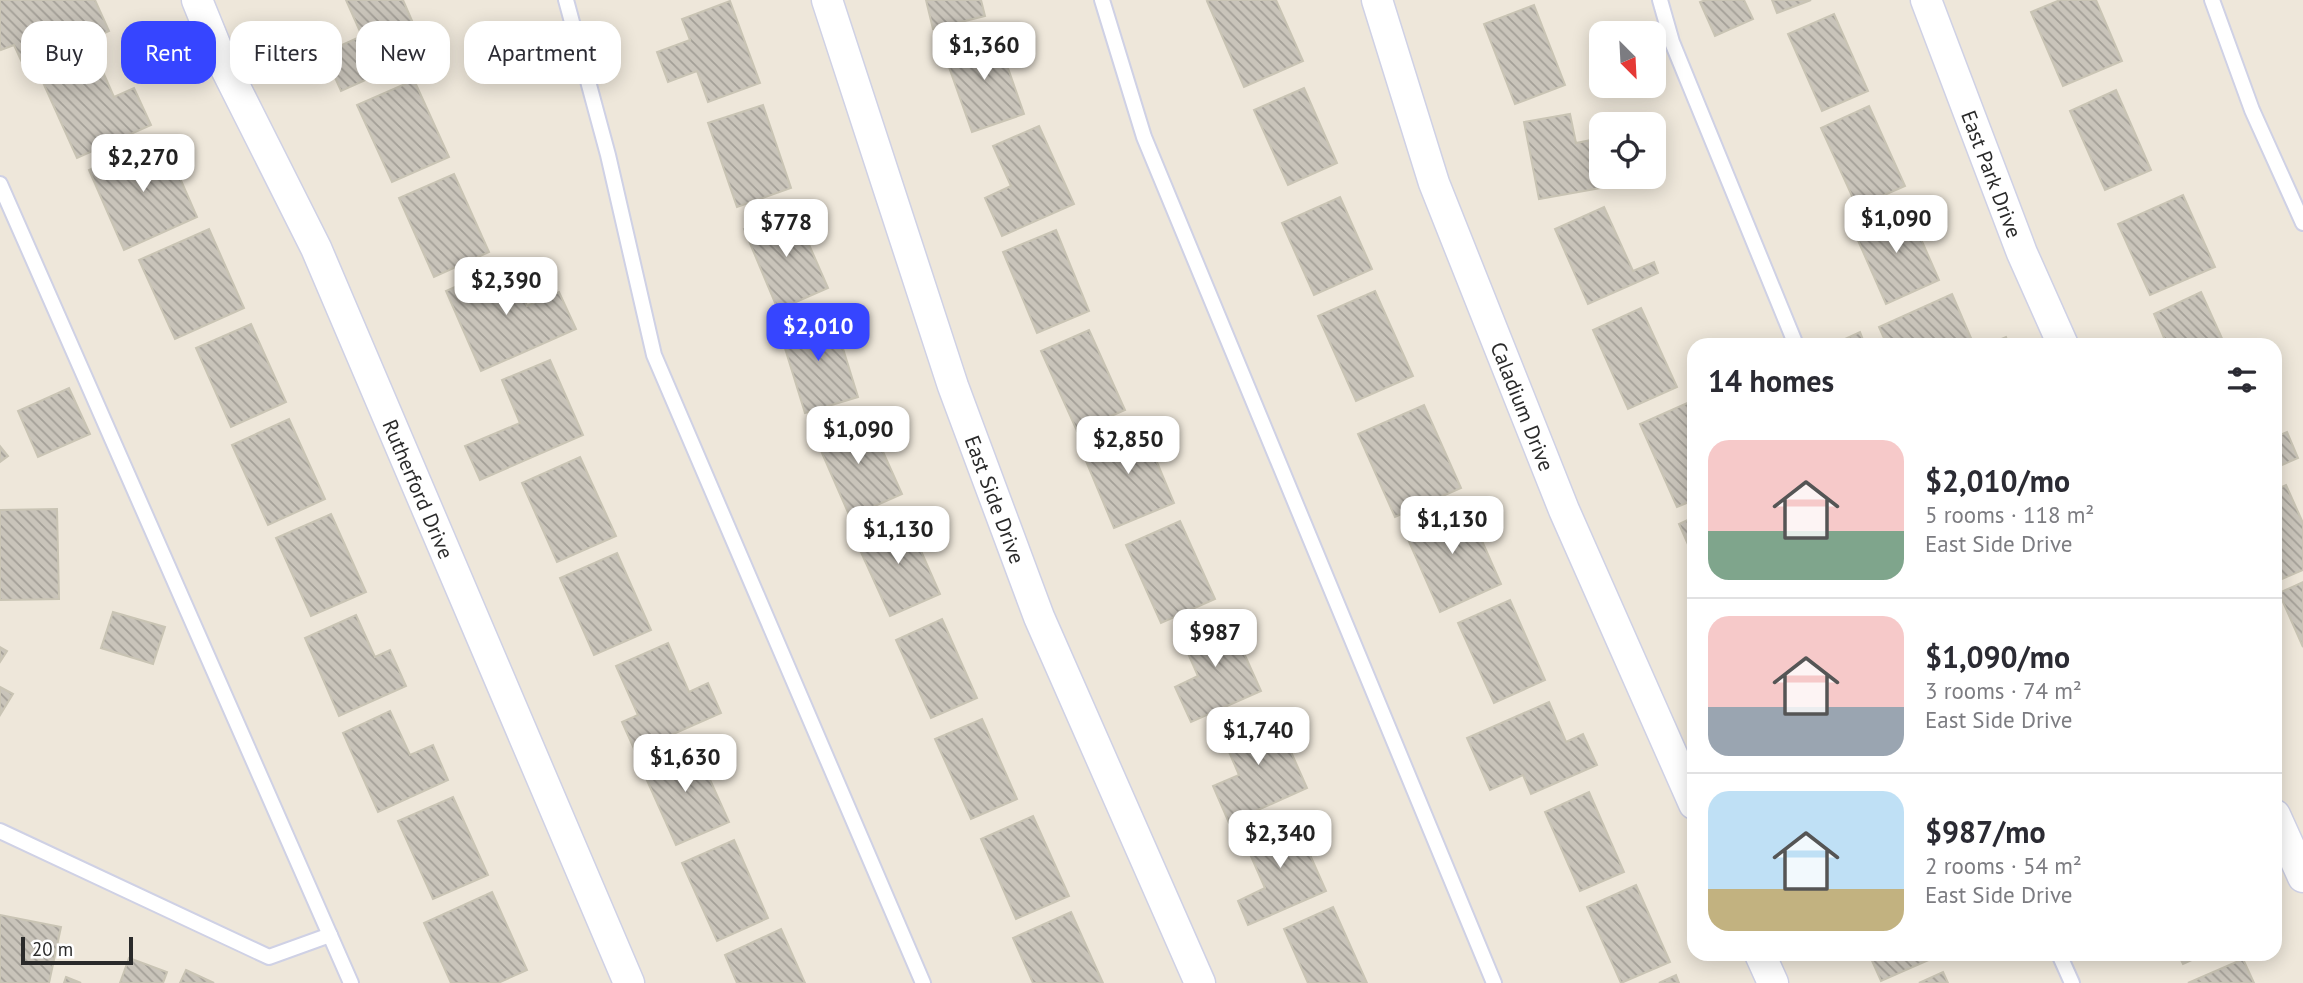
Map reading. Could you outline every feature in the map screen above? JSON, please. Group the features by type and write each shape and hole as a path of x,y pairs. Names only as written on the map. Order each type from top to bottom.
{"street":[{"name":"Rutherford Drive","path":"197,0 221,59 316,248 629,983"},
{"name":"East Side Drive","path":"827,0 953,386 1039,617 1200,983"},
{"name":"Caladium Drive","path":"1377,0 1439,196 1564,510 1687,788"},
{"name":"East Park Drive","path":"1926,0 2022,253 2060,338"},
{"path":"2282,830 2303,877"},
{"path":"1763,961 1773,983"}],"lane":[{"path":"566,0 608,155 654,355 923,983"},
{"path":"1102,0 1144,137 1494,983"},
{"path":"1660,0 1672,41 1793,338"},
{"path":"2212,0 2252,110 2303,223"},
{"path":"0,184 351,983"},
{"path":"0,831 269,957 330,935"},
{"path":"2062,961 2071,983"}],"building":[{"path":"0,0 95,0 104,21 21,21 21,60 14,45 1,50"},
{"path":"346,0 403,0 412,21 356,21"},
{"path":"926,0 981,0 985,16 933,29"},
{"path":"1276,0 1303,61 1244,87 1207,1"},
{"path":"1744,0 1753,19 1715,36 1700,2"},
{"path":"1772,0 1811,0 1777,13"},
{"path":"2060,0 2096,0 2122,61 2063,86 2031,12"},
{"path":"730,1 760,83 708,102 697,71 668,82 657,52 690,40 682,19"},
{"path":"1534,5 1565,85 1515,104 1484,24"},
{"path":"1834,14 1868,91 1822,111 1788,34"},
{"path":"995,31 1024,114 972,132 943,50"},
{"path":"356,39 357,84 341,91 338,84 342,84 342,45"},
{"path":"107,81 114,97 134,88 151,125 77,158 44,84 107,84"},
{"path":"405,84 416,84 449,157 392,182 357,105"},
{"path":"1304,88 1337,163 1288,185 1254,110"},
{"path":"2116,90 2151,170 2105,190 2070,111"},
{"path":"763,105 791,188 737,207 708,123"},
{"path":"1869,106 1905,186 1857,207 1821,128"},
{"path":"1570,114 1576,143 1589,140 1589,189 1595,189 1539,199 1524,122"},
{"path":"1039,126 1074,204 1002,236 985,198 1011,186 993,146"},
{"path":"162,137 197,217 124,250 89,170"},
{"path":"454,174 489,252 434,277 399,198"},
{"path":"2183,195 2215,267 2150,295 2118,224"},
{"path":"1340,197 1372,269 1314,295 1282,223"},
{"path":"1906,205 1939,280 1886,304 1853,229"},
{"path":"1604,207 1633,271 1654,262 1658,273 1588,304 1555,229"},
{"path":"793,208 828,288 778,310 744,229"},
{"path":"209,229 244,308 175,339 139,260"},
{"path":"1056,230 1089,311 1037,333 1003,252"},
{"path":"508,263 527,306 559,292 576,329 481,371 446,291"},
{"path":"1375,291 1413,376 1356,401 1318,316"},
{"path":"2201,292 2222,338 2164,338 2154,314"},
{"path":"1952,294 1971,338 1884,338 1879,327"},
{"path":"1641,308 1677,387 1628,409 1593,330"},
{"path":"832,313 858,397 805,413 779,329"},
{"path":"251,324 286,402 231,427 196,348"},
{"path":"1089,330 1125,410 1077,431 1041,351"},
{"path":"1860,332 1862,338 1847,338"},
{"path":"550,360 583,435 480,480 465,446 520,423 502,380"},
{"path":"69,388 90,434 38,457 18,411"},
{"path":"1687,403 1687,503 1677,507 1640,424"},
{"path":"1424,405 1461,488 1395,517 1358,434"},
{"path":"866,414 902,494 850,517 815,437"},
{"path":"289,419 325,499 268,525 232,445"},
{"path":"1141,424 1174,503 1114,528 1081,449"},
{"path":"2287,432 2298,458 2282,465 2282,434"},
{"path":"0,446 8,456 0,462"},
{"path":"580,457 616,536 557,562 522,483"},
{"path":"2286,485 2303,523 2303,570 2282,579 2282,487"},
{"path":"1464,500 1501,584 1440,612 1403,528"},
{"path":"57,509 59,599 0,600 0,510"},
{"path":"331,514 366,592 311,616 276,538"},
{"path":"906,517 940,594 890,616 855,539"},
{"path":"1687,520 1687,542 1679,524"},
{"path":"1180,521 1215,599 1161,623 1126,545"},
{"path":"617,553 651,630 594,655 560,578"},
{"path":"2303,582 2303,647 2282,600 2282,592"},
{"path":"1510,600 1545,680 1494,703 1458,623"},
{"path":"113,612 165,627 153,664 101,648"},
{"path":"1226,613 1261,691 1191,722 1175,687 1198,676 1179,633"},
{"path":"356,615 375,657 390,650 406,686 339,716 305,638"},
{"path":"942,619 977,698 931,718 896,640"},
{"path":"668,643 689,692 708,683 721,713 635,751 622,722 638,715 616,666"},
{"path":"0,647 7,651 0,662"},
{"path":"0,687 13,694 0,715"},
{"path":"1549,702 1566,742 1583,734 1597,765 1531,794 1523,775 1490,790 1467,738"},
{"path":"1272,709 1307,788 1229,823 1213,786 1239,775 1220,731"},
{"path":"390,711 410,755 433,745 448,780 378,812 343,733"},
{"path":"982,719 1017,799 971,819 935,739"},
{"path":"694,744 729,822 676,845 641,767"},
{"path":"1589,792 1624,872 1580,891 1545,812"},
{"path":"453,797 488,875 433,899 398,821"},
{"path":"1292,814 1326,891 1248,925 1238,901 1265,888 1242,836"},
{"path":"1033,816 1069,896 1016,919 981,839"},
{"path":"734,840 768,918 717,941 682,863"},
{"path":"1636,885 1670,962 1621,983 1587,907"},
{"path":"492,892 527,970 498,983 451,983 424,923"},
{"path":"1333,907 1367,983 1308,983 1284,929"},
{"path":"1071,912 1103,983 1033,983 1013,938"},
{"path":"0,915 61,927 49,983 0,983"},
{"path":"781,929 805,983 737,983 725,955"},
{"path":"129,958 167,972 163,983 120,983"},
{"path":"1872,961 1926,961 1881,981"},
{"path":"2244,961 2254,983 2188,983"},
{"path":"186,970 214,983 180,983"},
{"path":"1943,972 1948,983 1919,983"},
{"path":"1676,975 1679,983 1659,983"},
{"path":"66,977 81,983 64,983"}]}
